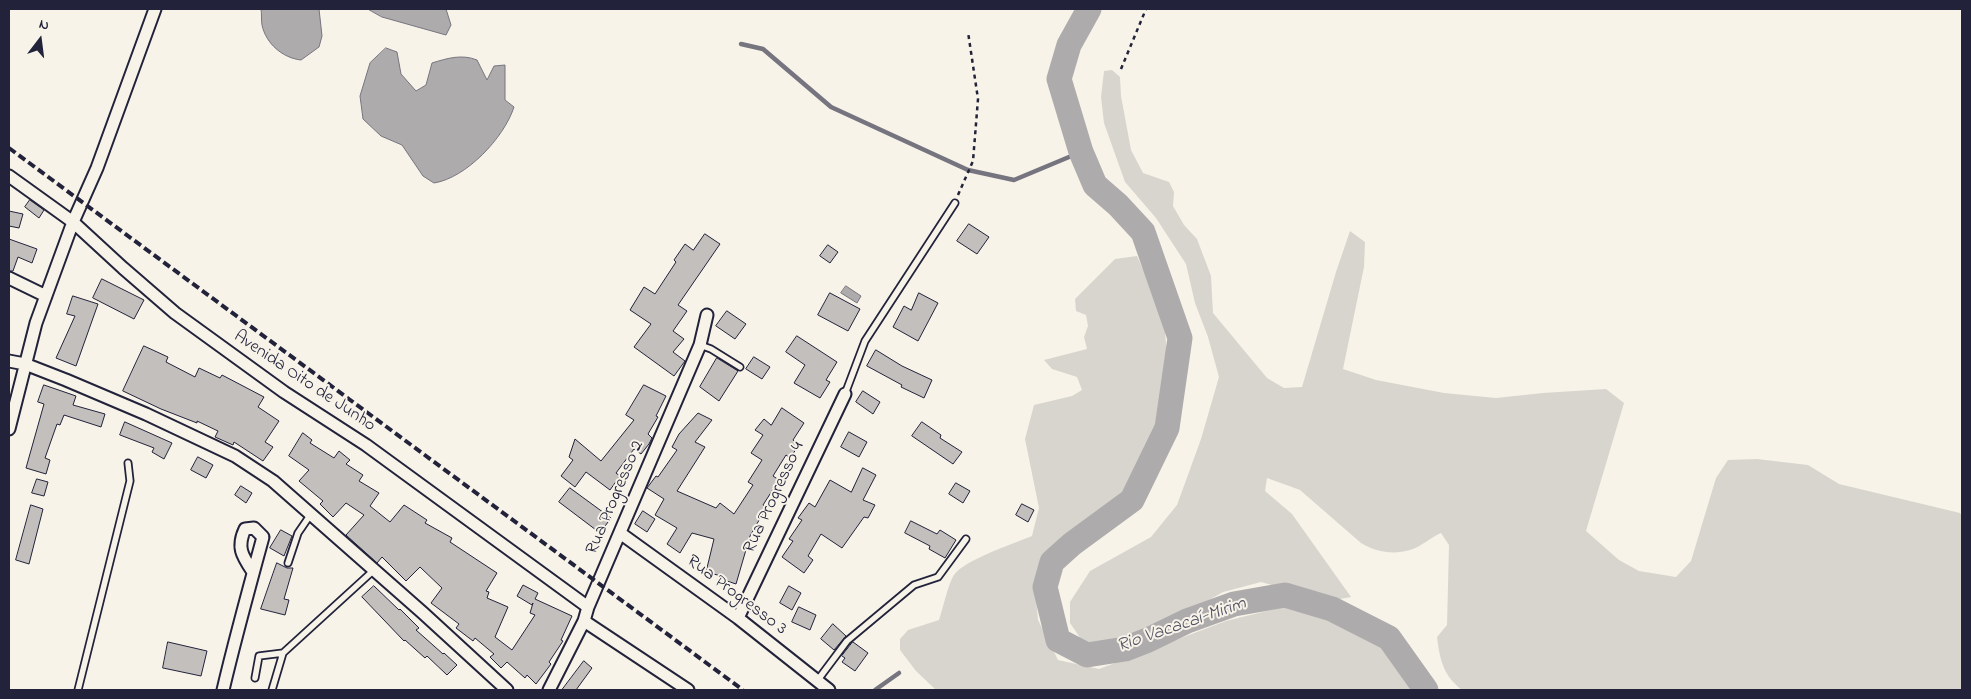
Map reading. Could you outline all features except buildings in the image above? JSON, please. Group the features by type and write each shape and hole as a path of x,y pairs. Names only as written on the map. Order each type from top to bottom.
{"street":[{"path":"9,429 25,364 46,296 155,9"},
{"name":"Avenida Oito de Junho","path":"9,176 73,222 176,313 284,392 366,445 588,607"},
{"path":"9,278 46,296"},
{"name":"Rua Progresso 2","path":"549,690 584,621 588,607 700,346 707,315"},
{"path":"9,361 25,364 137,410 236,456 273,481 374,569 507,690"},
{"name":"Rua Progresso 4","path":"738,618 845,394"},
{"name":"Rua Progresso 3","path":"620,533 738,618 829,690"},
{"path":"224,690 242,607 253,572"},
{"path":"584,621 688,690"}],"lane":[{"path":"845,394 865,341 955,203"},
{"path":"700,346 710,349 740,367"},
{"path":"78,690 130,481 128,463"},
{"path":"288,563 298,533 311,514"},
{"path":"816,681 847,641 914,584 938,577 966,538"},
{"path":"272,690 283,653 374,569"},
{"path":"254,678 258,656 283,653"}],"path":[{"path":"1121,69 1146,9"},
{"path":"955,203 974,161 978,99 968,32"}],"shaded area":[{"path":"261,9 319,9 322,36 319,47 301,60 282,53 271,44 264,32"},
{"path":"368,9 446,9 451,25 446,35 382,17"},
{"path":"386,48 397,52 401,74 416,91 426,85 432,63 438,61 460,57 477,60 487,80 494,66 505,65 505,100 514,107 509,119 493,143 482,155 471,165 446,180 434,183 423,176 402,145 381,136 363,119 360,96 370,63"},
{"path":"1112,70 1120,77 1121,96 1131,150 1143,173 1169,182 1174,192 1173,206 1184,225 1197,239 1211,276 1213,313 1267,378 1284,388 1302,387 1350,231 1365,242 1364,267 1343,369 1376,380 1444,393 1496,398 1606,389 1624,403 1586,531 1619,560 1639,571 1676,577 1691,561 1716,478 1728,460 1757,459 1808,465 1839,484 1960,513 1962,516 1962,690 1462,690 1450,679 1447,673 1437,637 1447,625 1449,545 1441,533 1418,547 1404,552 1385,552 1373,549 1361,543 1300,490 1267,478 1265,491 1292,514 1351,597 1329,601 1261,582 1223,592 1162,627 1093,644 1083,642 1070,623 1070,602 1090,571 1151,537 1177,505 1201,439 1219,377 1208,337 1195,303 1186,264 1156,218 1125,182 1104,123 1101,97 1104,71"},
{"path":"1137,256 1164,316 1167,360 1156,424 1142,472 1124,501 1107,517 1067,541 1044,567 1036,599 1038,620 1058,660 1099,669 1226,621 1283,607 1316,614 1384,646 1412,679 1418,690 936,690 916,671 900,650 900,639 908,630 939,620 952,579 960,569 1002,547 1032,536 1039,508 1025,439 1034,405 1072,396 1082,390 1077,377 1052,369 1044,360 1087,349 1084,337 1088,326 1086,315 1076,311 1075,299 1115,259"},
{"path":"846,286 861,296 857,303 841,293"}],"waterway":[{"name":"Rio Vacacaí-Mirim","path":"1089,9 1069,45 1059,79 1081,152 1095,185 1118,205 1143,232 1180,338 1167,428 1132,500 1072,544 1052,562 1045,587 1058,640 1087,655 1125,649 1187,621 1234,604 1285,595 1332,609 1389,638 1426,690"},
{"path":"741,44 763,49 831,107 968,170 1014,180 1081,152"},
{"path":"875,690 899,673"}],"railway":[{"path":"9,148 743,690"}]}
